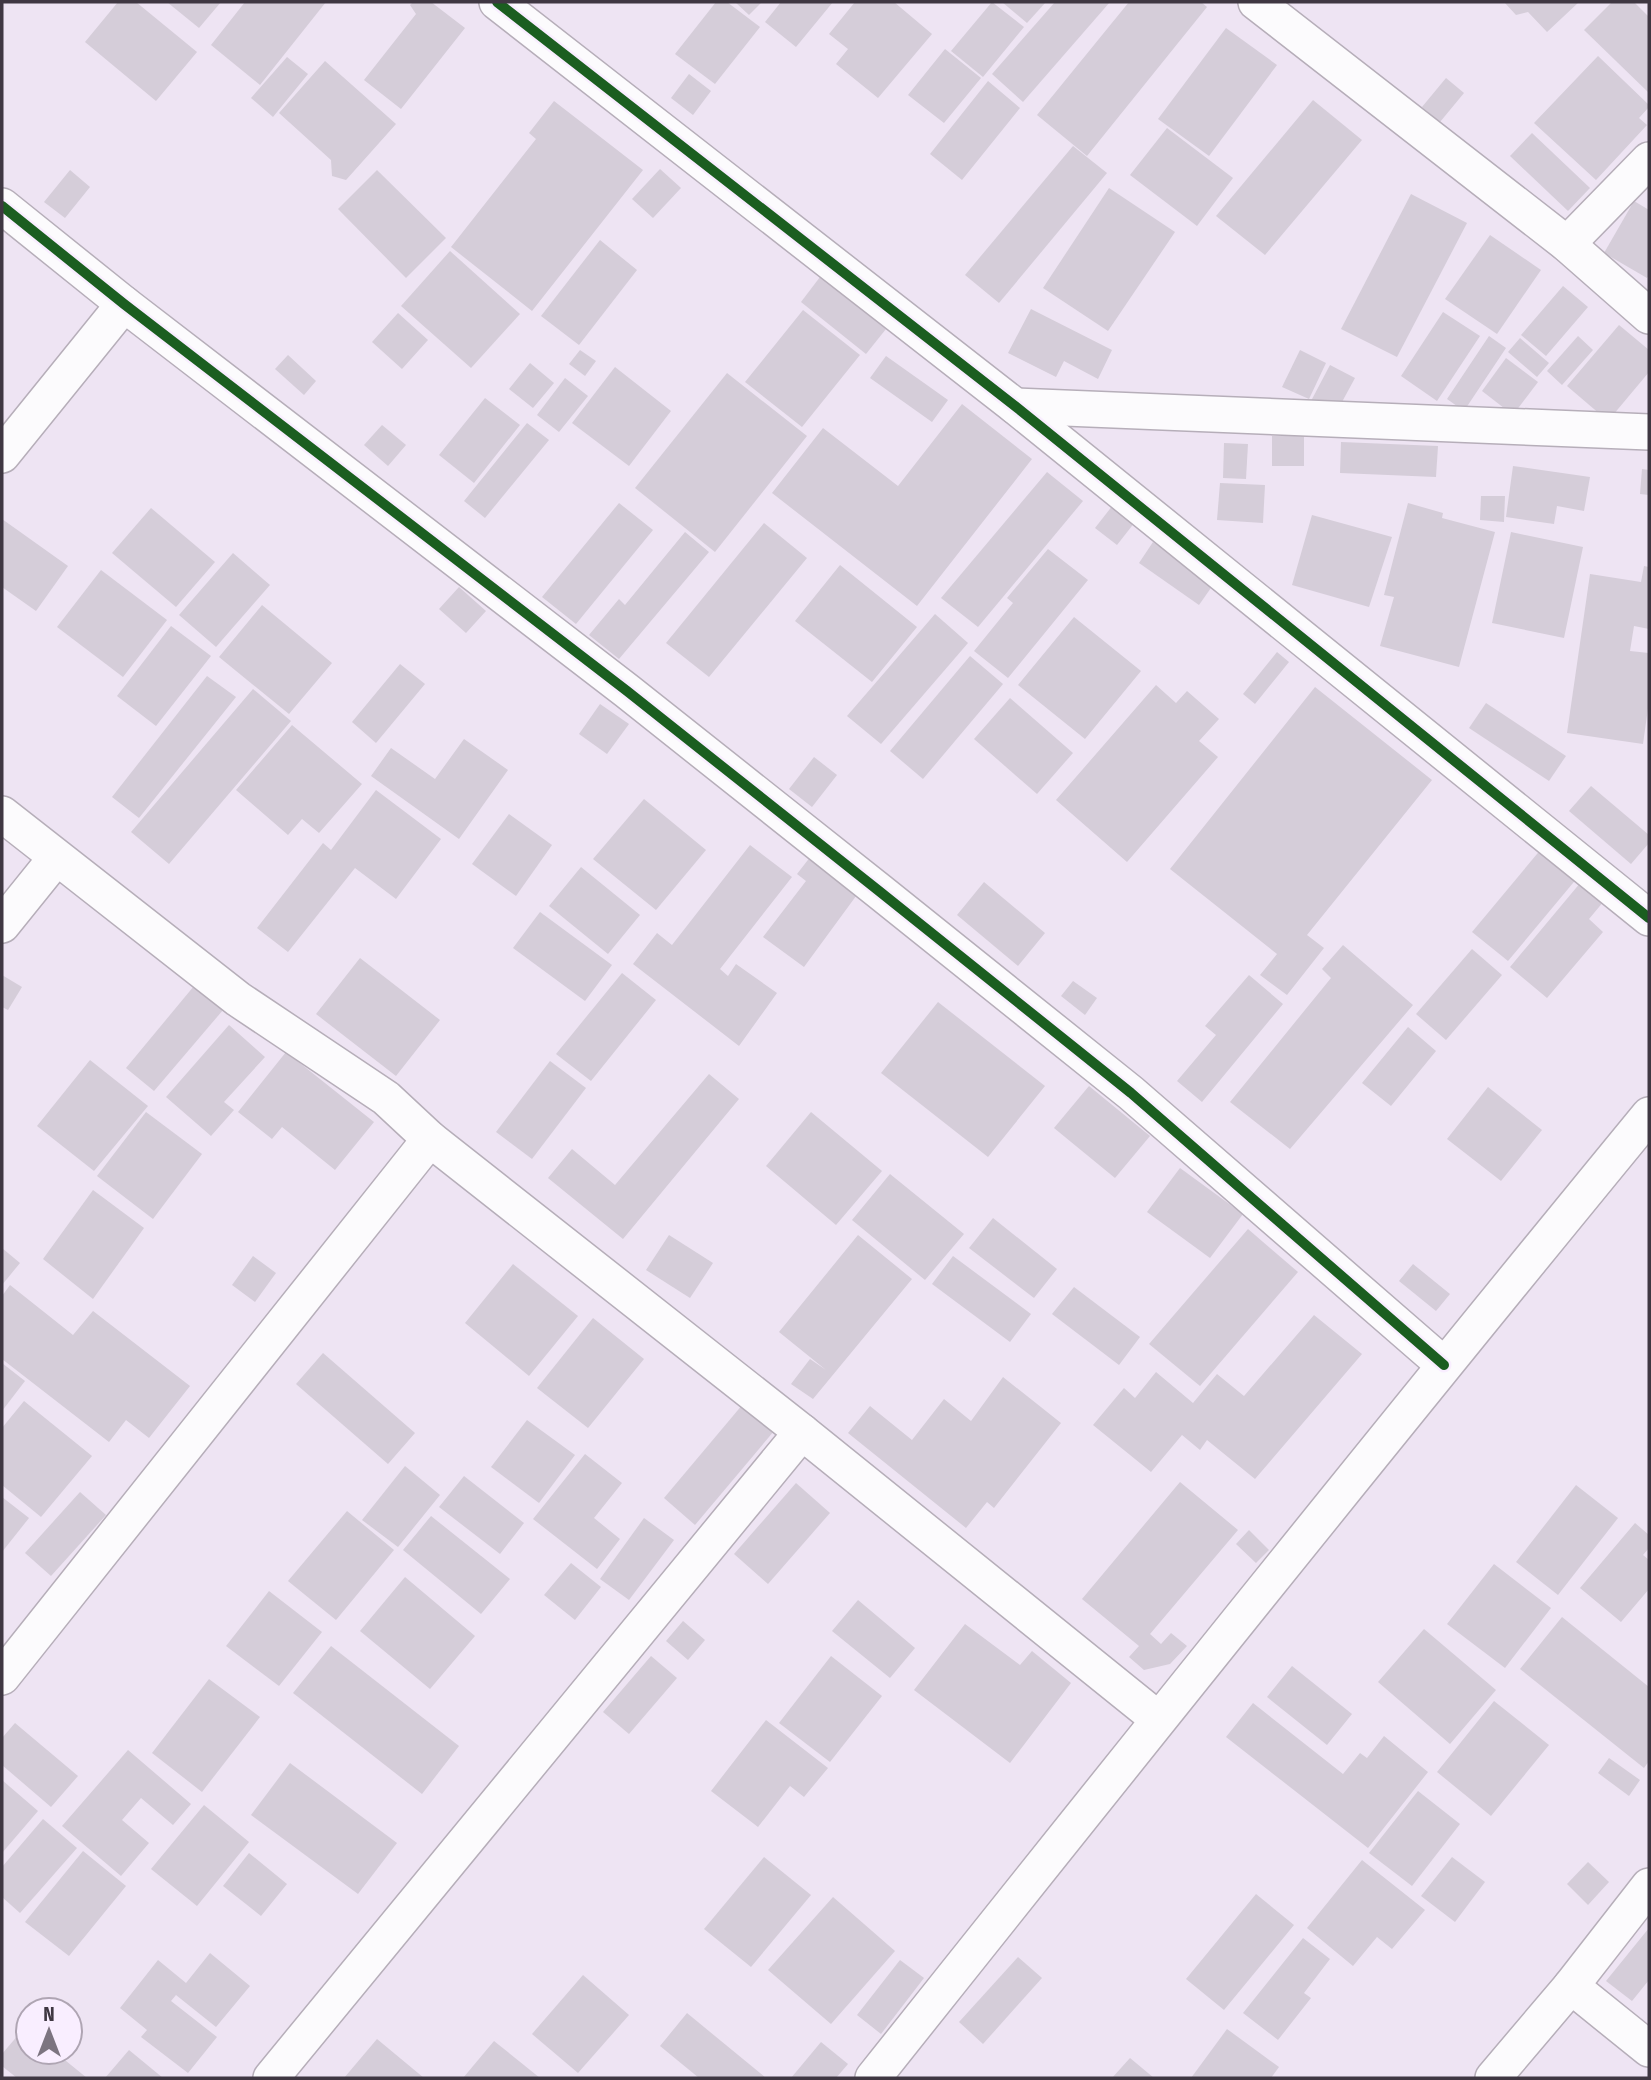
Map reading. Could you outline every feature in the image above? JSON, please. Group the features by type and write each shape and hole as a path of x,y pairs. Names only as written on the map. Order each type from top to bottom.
{"street":[{"path":"497,2 1015,406 1649,918"},
{"path":"1256,2 1567,244 1649,316"},
{"path":"1567,244 1649,160"},
{"path":"2,206 124,304 627,691 890,899 1131,1093 1444,1365"},
{"path":"2,455 124,304"},
{"path":"1015,406 1649,432"},
{"path":"2,814 238,999 386,1098 430,1139 802,1432 1158,1719"},
{"path":"2,925 56,858"},
{"path":"873,2078 1158,1719 1649,1115"},
{"path":"2,1677 430,1139"},
{"path":"271,2078 802,1432"},
{"path":"1493,2078 1571,1986 1649,1886"},
{"path":"1571,1986 1649,2049"}],"building":[{"path":"118,2 136,2 197,52 156,101 85,42"},
{"path":"167,2 221,2 199,28"},
{"path":"245,2 326,2 260,85 211,45"},
{"path":"413,2 431,2 465,28 401,109 364,80 416,14 410,5"},
{"path":"716,2 727,2 760,27 715,84 675,54"},
{"path":"735,2 762,2 749,15"},
{"path":"781,2 833,2 796,47 765,22"},
{"path":"855,2 894,2 932,34 878,98 836,64 848,49 829,34"},
{"path":"992,2 1024,27 983,77 951,51"},
{"path":"1002,2 1046,2 1027,23"},
{"path":"1055,2 1110,2 1023,102 992,74"},
{"path":"1129,2 1201,2 1207,7 1087,156 1037,115"},
{"path":"1504,2 1579,2 1547,32 1528,12 1516,15"},
{"path":"1612,2 1634,2 1649,17 1649,93 1584,30"},
{"path":"1226,28 1277,65 1209,156 1158,119"},
{"path":"945,49 981,78 944,123 908,95"},
{"path":"1598,56 1649,107 1639,118 1647,125 1596,180 1534,123"},
{"path":"287,57 308,74 273,117 251,98"},
{"path":"325,61 396,124 346,180 332,176 331,160 279,113"},
{"path":"689,74 711,91 693,115 671,98"},
{"path":"1446,78 1464,93 1440,122 1422,107"},
{"path":"988,81 1020,108 962,180 930,154"},
{"path":"1313,100 1362,140 1265,255 1216,216"},
{"path":"554,101 643,170 532,311 451,247 536,139 529,133"},
{"path":"1167,128 1233,178 1197,226 1130,175"},
{"path":"1532,133 1590,188 1568,211 1510,156"},
{"path":"1073,146 1107,173 999,303 965,275"},
{"path":"660,169 681,188 653,218 632,199"},
{"path":"70,170 90,187 65,218 44,202"},
{"path":"377,170 446,238 406,278 338,209"},
{"path":"1109,188 1175,232 1108,331 1043,288"},
{"path":"1411,194 1467,223 1397,357 1341,329"},
{"path":"1634,201 1649,210 1647,278 1604,253"},
{"path":"1490,235 1541,270 1497,334 1445,299"},
{"path":"600,240 637,270 579,345 541,316"},
{"path":"450,251 520,314 471,368 401,306"},
{"path":"820,277 886,329 866,354 801,302"},
{"path":"1563,286 1588,307 1546,356 1521,335"},
{"path":"1031,309 1112,350 1098,379 1064,361 1056,377 1008,353"},
{"path":"803,310 860,355 802,427 745,382"},
{"path":"1443,312 1480,336 1437,401 1401,376"},
{"path":"398,313 428,340 402,369 372,342"},
{"path":"1619,325 1649,350 1649,372 1608,421 1567,386"},
{"path":"1489,336 1506,348 1464,411 1447,399"},
{"path":"1578,336 1593,350 1562,385 1547,371"},
{"path":"1520,338 1549,363 1537,377 1508,352"},
{"path":"580,350 596,361 585,376 569,364"},
{"path":"1300,350 1326,363 1309,399 1282,387"},
{"path":"288,355 316,381 304,395 275,369"},
{"path":"886,356 948,400 932,422 870,378"},
{"path":"1506,358 1538,382 1513,415 1482,391"},
{"path":"530,363 554,383 533,408 509,389"},
{"path":"1330,365 1355,378 1336,413 1311,401"},
{"path":"615,367 671,411 629,466 572,423"},
{"path":"727,373 807,436 715,552 635,488"},
{"path":"565,378 588,396 559,432 537,415"},
{"path":"485,398 520,425 474,483 439,455"},
{"path":"962,404 1032,459 917,606 772,493 823,428 898,486"},
{"path":"527,423 549,440 485,518 464,501"},
{"path":"382,425 406,445 388,466 364,445"},
{"path":"1272,436 1304,436 1304,466 1272,466"},
{"path":"1341,442 1438,446 1436,477 1340,473"},
{"path":"1224,443 1248,444 1246,479 1223,478"},
{"path":"1513,466 1590,477 1584,511 1557,506 1554,524 1506,517"},
{"path":"1642,469 1649,470 1649,495 1640,494"},
{"path":"1047,472 1083,501 978,627 941,598"},
{"path":"1220,483 1265,485 1263,523 1217,520"},
{"path":"1481,496 1505,496 1504,522 1480,520"},
{"path":"619,503 653,530 576,624 542,597"},
{"path":"1408,503 1443,513 1442,518 1495,532 1459,667 1380,646 1394,597 1384,595"},
{"path":"1113,505 1135,522 1117,545 1095,528"},
{"path":"151,508 215,562 176,607 112,553"},
{"path":"1312,515 1392,537 1369,607 1292,585"},
{"path":"2,519 68,566 36,611 2,587"},
{"path":"764,523 807,558 709,677 666,643"},
{"path":"685,532 709,552 619,659 589,635 619,599 625,605"},
{"path":"1511,532 1583,547 1564,638 1492,623"},
{"path":"1153,542 1213,585 1199,605 1139,563"},
{"path":"1048,549 1088,580 1008,678 974,651 1013,603 1007,598"},
{"path":"233,553 270,585 216,647 179,615"},
{"path":"840,565 917,627 872,682 795,621"},
{"path":"1644,566 1649,567 1649,629 1634,626 1630,651 1649,653 1649,701 1643,744 1567,733 1590,574 1641,582"},
{"path":"101,570 167,620 123,677 57,627"},
{"path":"459,587 486,611 466,633 439,609"},
{"path":"262,605 332,663 289,714 219,657"},
{"path":"935,614 968,643 881,744 847,716"},
{"path":"1074,617 1141,671 1085,739 1018,685"},
{"path":"171,626 211,656 156,726 117,696"},
{"path":"1277,652 1289,662 1255,704 1243,694"},
{"path":"970,656 1003,684 923,779 890,751"},
{"path":"400,664 425,684 376,743 352,722"},
{"path":"207,676 236,697 139,818 112,797"},
{"path":"1156,685 1176,703 1187,691 1219,719 1199,741 1218,757 1127,862 1056,800"},
{"path":"1315,687 1432,780 1307,935 1324,948 1287,995 1260,975 1277,954 1170,869"},
{"path":"253,689 291,721 169,864 131,832"},
{"path":"1010,698 1073,753 1037,794 974,739"},
{"path":"1486,703 1566,756 1549,781 1469,728"},
{"path":"600,704 629,724 607,754 579,734"},
{"path":"292,725 362,784 319,833 302,819 288,835 236,790"},
{"path":"464,739 508,770 459,839 371,776 391,748 435,779"},
{"path":"814,757 837,775 812,807 789,789"},
{"path":"1591,786 1649,835 1649,843 1631,864 1569,811"},
{"path":"376,790 441,839 396,899 355,868 288,952 257,928 323,843 331,850"},
{"path":"644,799 706,850 656,910 593,859"},
{"path":"509,814 552,845 516,896 472,864"},
{"path":"750,845 792,877 720,969 728,976 736,964 777,993 739,1046 633,964 657,933 672,945"},
{"path":"1542,848 1578,877 1508,961 1472,932"},
{"path":"811,856 859,892 804,967 763,937 806,881 797,874"},
{"path":"581,867 640,915 608,954 549,906"},
{"path":"984,882 1045,933 1018,966 957,915"},
{"path":"1581,882 1604,901 1589,919 1603,932 1547,998 1510,967"},
{"path":"540,912 612,965 585,1001 513,948"},
{"path":"1343,945 1413,1005 1290,1149 1230,1102 1331,978 1322,969"},
{"path":"1472,949 1502,975 1446,1040 1416,1014"},
{"path":"360,958 440,1020 396,1076 316,1014"},
{"path":"622,973 656,1000 591,1081 556,1054"},
{"path":"2,975 22,987 8,1010 2,1007"},
{"path":"1249,975 1283,1004 1202,1102 1177,1081 1216,1035 1205,1026"},
{"path":"1073,981 1097,998 1085,1015 1061,996"},
{"path":"194,986 223,1010 154,1091 126,1068"},
{"path":"938,1002 1045,1086 988,1157 881,1073"},
{"path":"229,1025 265,1057 224,1102 234,1110 211,1136 166,1097"},
{"path":"1408,1027 1436,1051 1391,1106 1362,1083"},
{"path":"286,1052 374,1122 335,1170 282,1127 272,1139 238,1112"},
{"path":"90,1060 148,1106 94,1171 37,1126"},
{"path":"550,1061 586,1088 532,1159 496,1132"},
{"path":"709,1074 739,1099 623,1239 548,1178 572,1149 615,1185"},
{"path":"1089,1086 1150,1136 1115,1178 1054,1128"},
{"path":"1488,1087 1542,1130 1501,1181 1447,1139"},
{"path":"146,1112 202,1154 153,1219 97,1176"},
{"path":"811,1112 882,1171 836,1225 766,1166"},
{"path":"1180,1168 1243,1214 1210,1258 1147,1212"},
{"path":"890,1174 964,1234 925,1280 852,1220"},
{"path":"93,1190 144,1228 93,1299 43,1259"},
{"path":"993,1218 1057,1269 1034,1298 969,1248"},
{"path":"1248,1229 1298,1272 1200,1386 1149,1344"},
{"path":"669,1235 713,1263 690,1298 646,1270"},
{"path":"858,1235 912,1279 813,1399 791,1384 810,1359 826,1370 779,1332"},
{"path":"2,1248 20,1263 2,1285"},
{"path":"253,1256 276,1273 255,1302 232,1285"},
{"path":"953,1256 1031,1314 1010,1342 932,1284"},
{"path":"513,1264 578,1316 529,1376 465,1323"},
{"path":"1413,1264 1450,1294 1436,1311 1399,1281"},
{"path":"10,1285 73,1335 93,1311 190,1386 149,1438 126,1420 109,1442 2,1359 2,1296"},
{"path":"1074,1287 1140,1337 1119,1365 1052,1314"},
{"path":"1314,1315 1362,1354 1255,1479 1207,1440 1200,1450 1182,1435 1151,1472 1093,1425 1124,1388 1135,1398 1156,1372 1193,1403 1217,1374 1244,1396"},
{"path":"593,1318 644,1359 588,1428 537,1388"},
{"path":"323,1353 415,1433 388,1464 296,1384"},
{"path":"2,1363 25,1381 2,1411"},
{"path":"1003,1377 1061,1423 994,1508 987,1502 966,1528 848,1433 870,1406 912,1440 944,1399 971,1421"},
{"path":"24,1401 92,1456 41,1517 2,1485 2,1428"},
{"path":"743,1404 774,1431 695,1525 664,1498"},
{"path":"527,1420 575,1455 539,1503 491,1467"},
{"path":"585,1454 622,1483 594,1518 620,1539 597,1569 533,1519"},
{"path":"405,1466 440,1495 398,1547 362,1520"},
{"path":"464,1476 524,1523 500,1554 439,1507"},
{"path":"1180,1482 1238,1530 1150,1634 1161,1644 1171,1633 1187,1646 1170,1664 1144,1670 1129,1657 1139,1646 1082,1599"},
{"path":"796,1483 830,1513 768,1584 734,1554"},
{"path":"1576,1485 1618,1518 1558,1595 1516,1562"},
{"path":"80,1492 106,1515 51,1576 25,1553"},
{"path":"2,1497 29,1518 2,1552"},
{"path":"347,1511 394,1550 336,1620 288,1581"},
{"path":"431,1516 510,1579 481,1614 403,1550"},
{"path":"644,1518 674,1540 629,1600 600,1579"},
{"path":"1635,1523 1649,1535 1649,1548 1643,1555 1649,1560 1649,1589 1621,1622 1580,1588"},
{"path":"1249,1530 1269,1550 1256,1563 1236,1544"},
{"path":"571,1563 601,1587 575,1620 544,1595"},
{"path":"1494,1564 1551,1608 1505,1668 1447,1624"},
{"path":"405,1577 475,1636 430,1689 360,1631"},
{"path":"269,1591 322,1632 279,1686 226,1646"},
{"path":"858,1600 915,1648 890,1678 832,1631"},
{"path":"1562,1617 1649,1687 1649,1761 1644,1768 1520,1669"},
{"path":"683,1621 705,1640 688,1660 666,1641"},
{"path":"965,1624 1020,1665 1032,1651 1071,1683 1010,1763 914,1690"},
{"path":"1424,1629 1496,1690 1450,1744 1378,1682"},
{"path":"331,1646 459,1746 422,1794 293,1693"},
{"path":"651,1656 677,1678 629,1734 603,1712"},
{"path":"831,1656 882,1696 830,1762 779,1723"},
{"path":"1292,1666 1352,1714 1327,1745 1267,1697"},
{"path":"209,1679 260,1717 202,1792 152,1753"},
{"path":"1494,1701 1549,1745 1491,1816 1437,1772"},
{"path":"1253,1703 1343,1774 1360,1753 1367,1758 1384,1736 1428,1772 1368,1848 1226,1737"},
{"path":"766,1720 828,1768 804,1797 790,1786 758,1827 711,1791"},
{"path":"15,1723 78,1776 51,1807 2,1765 2,1738"},
{"path":"128,1750 191,1804 173,1825 141,1798 122,1820 149,1843 121,1876 62,1826"},
{"path":"1609,1758 1640,1780 1629,1796 1598,1773"},
{"path":"290,1763 397,1843 358,1894 251,1815"},
{"path":"2,1780 38,1811 2,1853"},
{"path":"1418,1791 1460,1824 1412,1886 1369,1853"},
{"path":"204,1805 249,1842 197,1906 151,1869"},
{"path":"43,1819 77,1848 20,1913 2,1897 2,1867"},
{"path":"83,1851 126,1886 69,1956 25,1922"},
{"path":"249,1853 287,1884 261,1916 223,1886"},
{"path":"764,1857 811,1895 751,1967 704,1929"},
{"path":"1452,1857 1485,1882 1455,1922 1421,1896"},
{"path":"1362,1860 1425,1910 1392,1949 1377,1937 1353,1966 1307,1928"},
{"path":"1588,1862 1609,1882 1588,1905 1567,1884"},
{"path":"1256,1894 1294,1925 1224,2010 1186,1979"},
{"path":"833,1897 895,1951 831,2024 768,1970"},
{"path":"1649,1928 1649,1980 1632,2001 1606,1981"},
{"path":"1303,1938 1330,1959 1304,1993 1311,1998 1278,2040 1243,2013"},
{"path":"210,1953 250,1986 216,2027 176,1995 171,2001 217,2037 188,2073 141,2037 147,2030 120,2008 158,1960 186,1983"},
{"path":"1018,1957 1042,1978 983,2044 959,2022"},
{"path":"900,1960 924,1978 881,2034 857,2015"},
{"path":"583,1975 629,2015 578,2073 532,2034"},
{"path":"687,2013 766,2078 699,2078 660,2046"},
{"path":"1227,2029 1279,2067 1271,2078 1191,2078"},
{"path":"377,2039 424,2078 344,2078"},
{"path":"14,2040 14,2066 72,2066 87,2078 17,2078 2,2066 2,2054"},
{"path":"494,2041 540,2078 463,2078"},
{"path":"821,2042 848,2064 836,2078 791,2078"},
{"path":"129,2050 163,2078 105,2078"},
{"path":"1130,2058 1154,2078 1112,2078"}],"cycle path":[{"path":"497,2 1015,406 1649,918"},
{"path":"2,206 124,304 627,691 1131,1093 1444,1365"}]}
